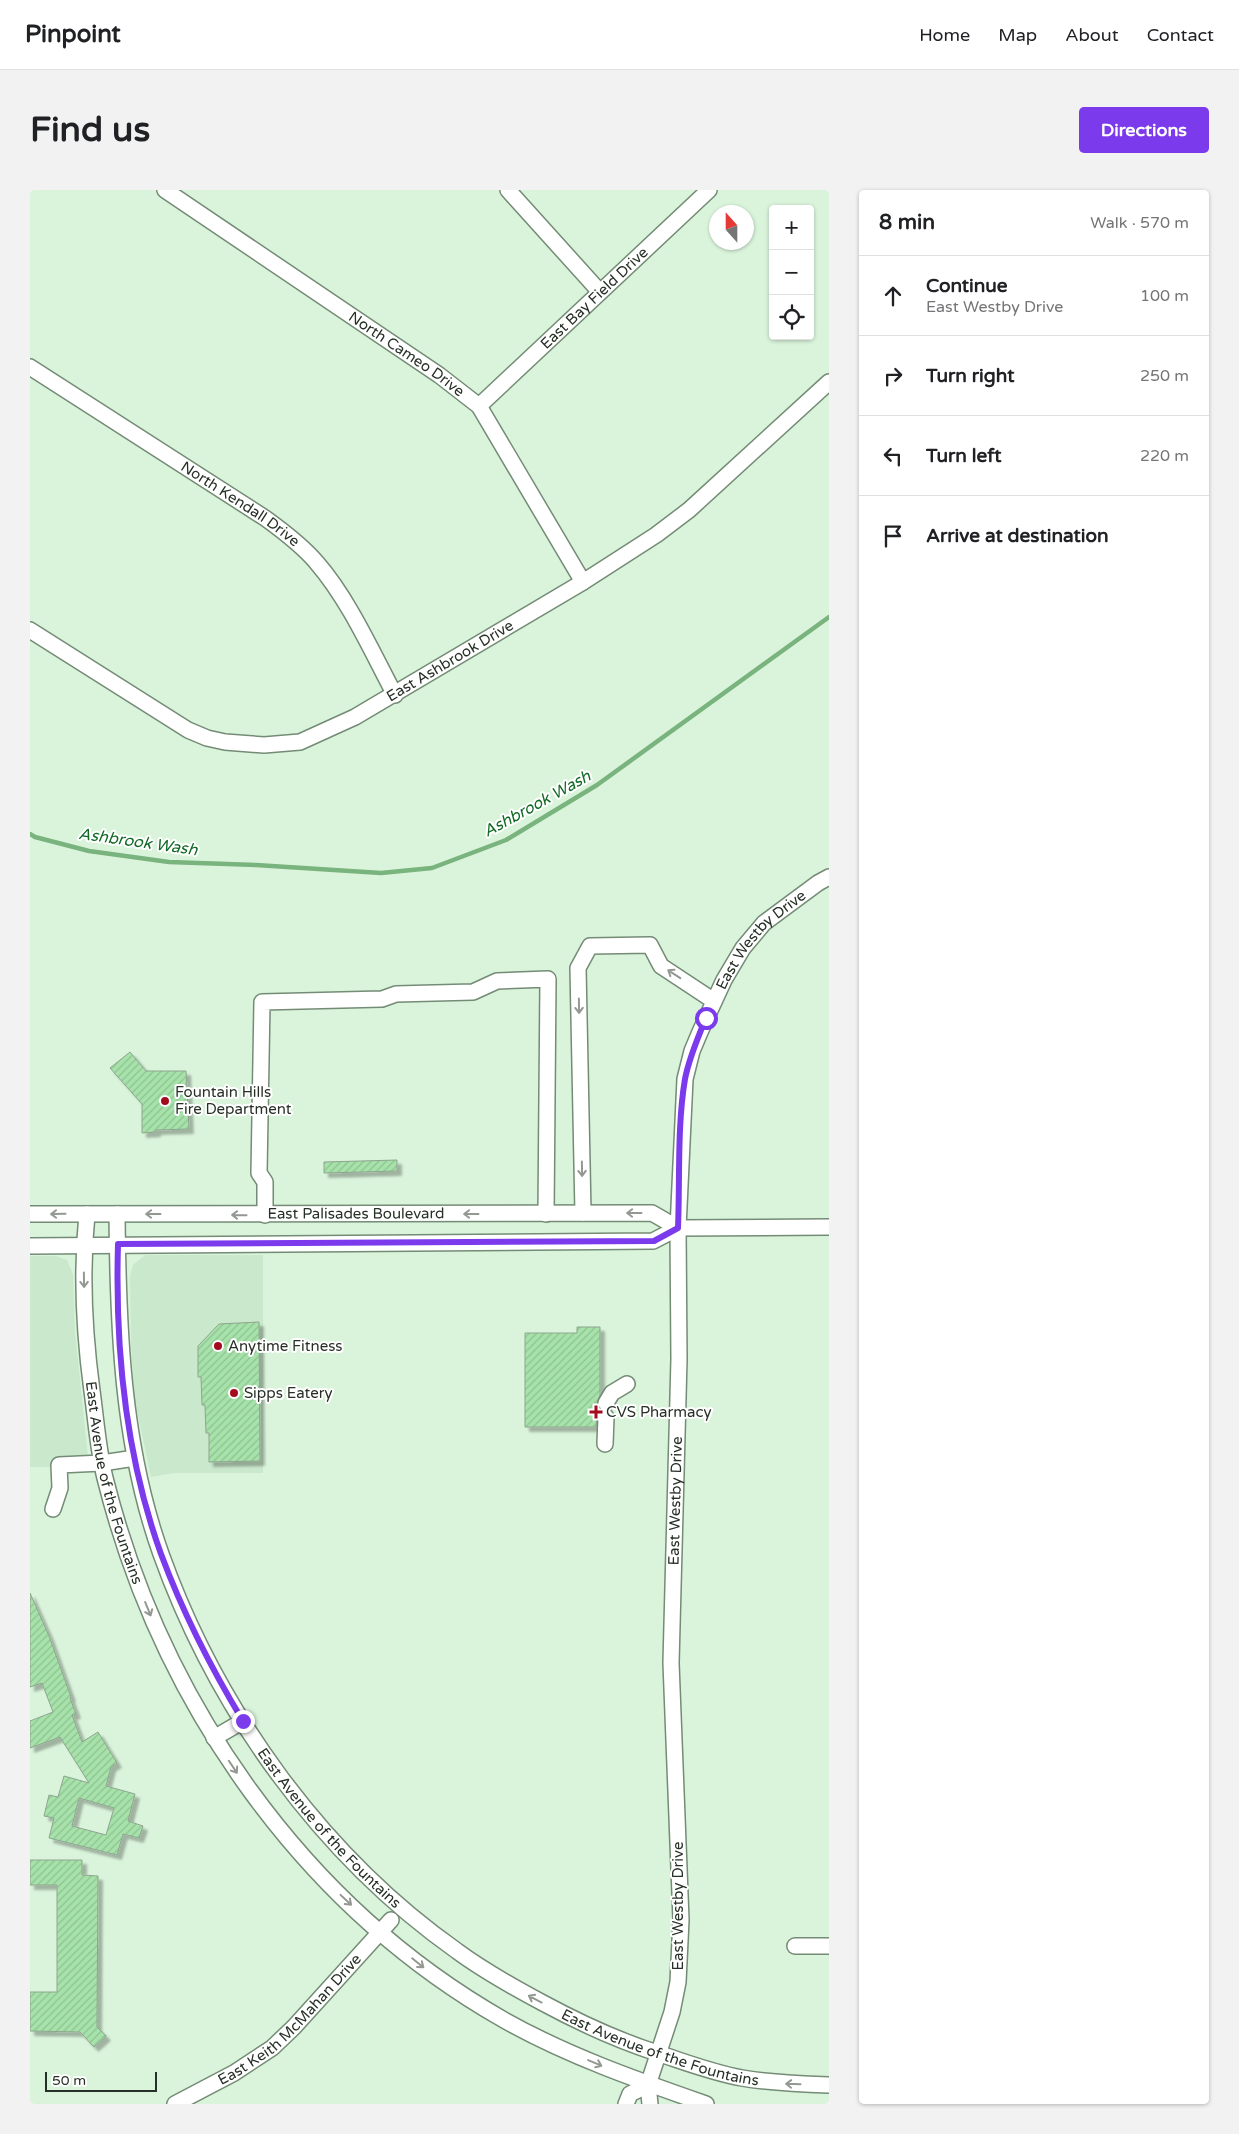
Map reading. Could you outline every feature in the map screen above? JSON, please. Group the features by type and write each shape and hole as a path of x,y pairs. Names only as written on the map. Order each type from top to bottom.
{"street":[{"name":"North Cameo Drive","path":"165,190 439,375 479,406 583,582"},
{"path":"508,190 600,292"},
{"name":"East Bay Field Drive","path":"479,406 709,190"},
{"name":"North Kendall Drive","path":"30,367 265,518 317,562 342,599 396,695"},
{"name":"East Ashbrook Drive","path":"30,630 188,730 207,738 225,742 264,745 300,742 355,717 396,695 583,582 656,535 689,510 829,382"},
{"name":"East Westby Drive","path":"648,2085 660,2054 672,2012 678,1982 681,1928 671,1663 679,1359 678,1228 682,1108 685,1079 692,1051 714,1001 743,948 764,923 829,877"},
{"path":"583,1213 578,968 590,946 650,945 661,966 714,1001"},
{"path":"265,1215 265,1182 259,1173 262,1002 382,999 396,994 473,992 497,981 548,980 546,1214"},
{"name":"East Palisades Boulevard","path":"30,1214 652,1213 678,1228"},
{"name":"East Avenue of the Fountains","path":"87,1214 84,1246 86,1344 102,1463 124,1542 151,1615 187,1693 245,1784 291,1843 331,1886 380,1933 425,1968 503,2020 550,2044 648,2085 706,2104"},
{"name":"East Avenue of the Fountains","path":"117,1214 123,1373 135,1458 154,1528 171,1578 198,1642 243,1721 280,1777 315,1821 364,1872 407,1912 456,1951 498,1979 588,2026 640,2048 688,2064 737,2077 785,2084 829,2085"},
{"name":"East Palisades Boulevard","path":"30,1246 654,1241 678,1228 829,1227"},
{"path":"808,1228 829,1238"},
{"path":"605,1444 606,1410 612,1393 627,1384"},
{"path":"54,1510 60,1488 59,1465 102,1463 135,1458"},
{"path":"214,1738 243,1721"},
{"name":"East Keith McMahan Drive","path":"175,2104 222,2080 272,2048 294,2027 391,1920"},
{"path":"796,1946 829,1946"},
{"path":"626,2104 630,2094 648,2085 650,2104"}],"shaded area":[{"path":"145,1255 263,1255 263,1473 174,1473 151,1477 134,1397 131,1342 130,1276 133,1265"},
{"path":"30,1256 56,1256 67,1260 73,1274 75,1331 89,1467 30,1467"}],"building":[{"name":"Fountain Hills Fire Department","path":"130,1052 146,1071 186,1071 189,1129 156,1130 156,1132 142,1133 142,1104 110,1068"},
{"path":"397,1160 397,1171 324,1173 324,1162"},
{"path":"259,1322 260,1461 209,1462 209,1433 206,1433 205,1405 202,1405 201,1377 198,1377 198,1346 219,1324"},
{"name":"CVS Pharmacy","path":"577,1327 600,1327 600,1395 597,1403 600,1410 597,1416 596,1427 525,1427 525,1333 577,1333"},
{"path":"30,1593 49,1636 71,1697 76,1714 72,1715 82,1742 98,1732 117,1763 111,1767 106,1786 135,1794 128,1821 143,1826 139,1838 123,1834 117,1855 49,1838 54,1818 44,1816 49,1795 58,1797 64,1776 89,1783 60,1737 30,1748 30,1721 53,1712 42,1683 30,1687","holes":["79,1798 114,1808 106,1835 72,1826"]},
{"path":"30,1860 82,1860 82,1875 98,1876 97,2027 106,2036 94,2047 80,2032 30,2031 30,1992 57,1992 57,1885 30,1885"}],"waterway":[{"name":"Ashbrook Wash","path":"30,834 89,851 169,862 256,865 381,873 432,868 506,840 597,785 829,617"}],"place":[{"name":"Fountain Hills Fire Department","path":"165,1101"},
{"name":"Anytime Fitness","path":"218,1346"},
{"name":"Sipps Eatery","path":"234,1393"},
{"name":"CVS Pharmacy","path":"596,1412"}],"route":[{"path":"243,1721 198,1642 184,1611 161,1552 144,1493 135,1458 126,1405 120,1342 118,1244 654,1241 678,1228 682,1108 685,1079 692,1051 706,1018"}]}
